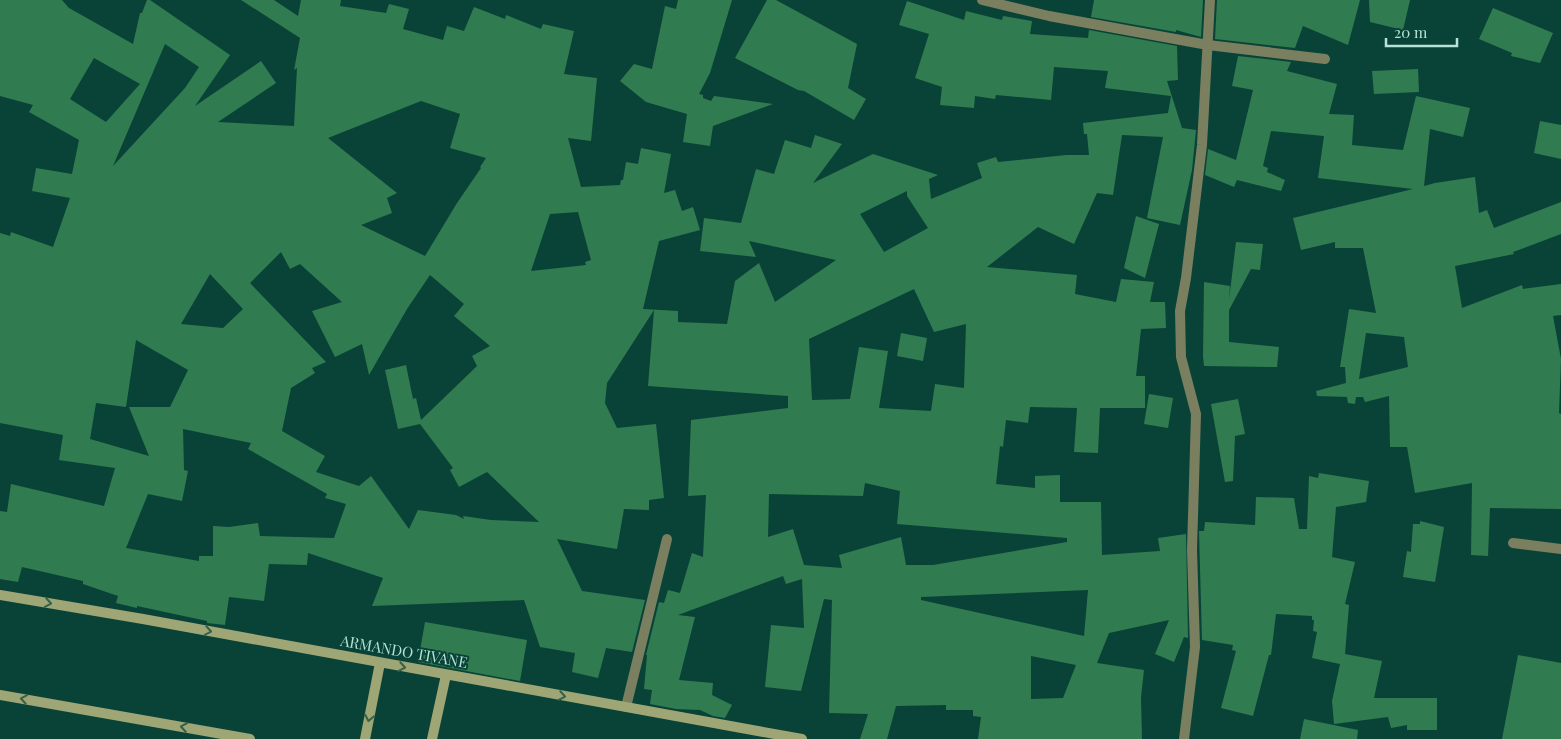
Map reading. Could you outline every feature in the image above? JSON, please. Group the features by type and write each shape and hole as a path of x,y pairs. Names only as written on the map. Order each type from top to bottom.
{"street":[{"path":"982,0 1049,16 1208,45 1325,58"},
{"path":"1184,739 1195,647 1192,550 1196,414 1181,357 1180,311 1186,278 1202,145 1210,0"},
{"path":"626,707 667,539"},
{"path":"1514,543 1561,549"},
{"name":"ARMANDO TIVANE","path":"0,595 162,622 802,739"},
{"path":"365,739 380,663"},
{"path":"432,739 446,674"},
{"path":"0,695 250,739"}],"building":[{"path":"0,0 62,0 69,8 133,44 140,13 142,13 147,0 150,0 230,55 195,106 261,61 276,83 218,122 294,126 297,68 294,70 300,38 241,0 274,0 298,16 301,0 341,0 340,6 386,13 389,4 409,9 403,29 443,40 447,26 464,31 474,7 505,19 506,15 541,29 543,24 574,31 564,74 597,78 591,141 568,138 581,187 620,185 621,180 623,180 626,162 638,164 641,148 671,154 664,193 675,190 682,211 693,207 700,230 659,241 643,309 678,311 678,322 727,324 735,281 759,263 775,302 836,260 749,241 756,257 700,251 704,218 741,223 756,169 774,174 785,140 811,148 815,135 842,144 813,183 873,154 938,175 929,179 931,199 982,178 977,163 996,157 998,162 1066,155 1089,155 1087,134 1084,134 1083,123 1168,113 1171,96 1105,88 1108,71 1054,67 1051,100 996,95 995,99 975,96 974,108 940,105 942,87 915,78 929,34 899,25 907,1 964,20 966,11 1002,20 1003,16 1032,21 1030,34 1088,38 1089,30 1177,46 1178,80 1167,81 1182,128 1196,130 1192,170 1180,225 1147,218 1163,137 1122,135 1113,195 1097,193 1074,244 1038,227 987,267 1077,275 1075,294 1116,302 1121,279 1154,282 1150,302 1165,302 1166,328 1141,329 1136,376 1145,376 1145,408 1100,408 1098,453 1074,452 1077,408 1030,407 1028,423 1006,420 1003,447 1000,446 996,484 1035,488 1035,476 1060,475 1060,502 1101,502 1102,555 1160,551 1158,538 1186,534 1188,638 1184,637 1174,662 1155,654 1169,620 1109,633 1097,663 1144,670 1141,697 1142,739 978,739 981,717 973,716 973,710 946,710 946,705 896,706 887,739 860,739 868,714 829,713 832,600 824,599 801,691 765,687 771,625 804,628 802,579 786,584 783,576 678,615 695,617 679,680 713,683 712,695 732,705 725,718 713,716 700,710 676,709 650,704 652,690 644,689 646,655 659,602 664,603 668,590 680,593 692,553 703,557 706,495 688,496 691,420 788,408 788,396 648,386 654,310 607,383 605,403 617,428 656,424 664,498 649,500 649,510 624,509 617,549 557,539 582,591 645,600 632,652 606,648 598,678 572,672 575,653 540,647 524,600 372,606 383,578 308,553 307,565 269,564 264,601 229,597 225,625 207,623 207,621 116,603 118,596 83,584 83,581 22,567 18,582 0,579 0,511 7,512 11,484 104,506 115,468 59,460 63,435 0,423 0,233 10,236 11,232 53,247 70,198 32,191 36,168 72,174 79,140 29,112 33,105 0,96","holes":["165,44 199,67 185,88 113,166","94,58 140,84 106,122 70,99","421,101 460,114 450,148 486,158 425,256 361,225 392,213 387,198 397,193 328,138","907,191 907,196 928,228 884,252 860,214","578,212 591,260 585,262 586,265 531,271 550,214","281,252 290,269 300,264 342,302 312,311 335,357 362,344 369,375 407,309 430,275 464,304 454,316 490,346 472,356 477,366 421,420 416,398 413,399 406,365 385,370 398,429 420,424 453,468 450,470 459,487 487,472 539,522 491,520 463,516 464,519 456,515 418,510 409,529 371,476 359,486 316,472 325,456 282,431 291,388 315,373 312,368 326,362 250,283","210,274 243,309 223,328 181,324","914,289 934,332 966,324 964,388 935,384 931,411 879,408 888,351 859,347 850,399 812,400 809,339","136,340 188,370 170,407 129,407 149,456 90,439 96,403 126,407","183,429 251,443 248,449 327,494 325,498 346,504 334,538 260,536 258,523 229,527 213,526 213,556 199,556 199,561 126,548 148,494 182,501 188,471 184,470","865,483 900,491 897,524 1067,538 1067,542 933,565 906,565 901,537 839,555 842,568 804,565 793,529 768,537 769,494 863,496","1088,590 1084,636 921,600 921,597","1031,656 1076,665 1063,698 1031,699"]},
{"path":"678,0 732,0 710,73 699,94 711,101 714,96 773,104 713,126 710,146 683,142 687,114 646,102 620,81 634,64 652,69 665,6 676,9"},
{"path":"767,0 776,0 857,44 848,88 866,99 854,120 804,91 798,90 735,58"},
{"path":"1094,0 1203,0 1201,37 1176,30 1176,32 1091,17"},
{"path":"1217,0 1360,0 1348,45 1303,26 1295,48 1215,39"},
{"path":"1369,0 1410,0 1403,30 1370,22"},
{"path":"1493,8 1553,33 1540,63 1511,56 1512,53 1479,39"},
{"path":"1238,56 1291,62 1287,71 1337,84 1329,114 1354,115 1352,145 1403,150 1416,96 1470,108 1463,137 1430,129 1424,186 1475,177 1479,213 1487,210 1494,228 1561,202 1561,234 1513,252 1514,254 1455,266 1462,308 1522,285 1523,289 1561,284 1561,315 1553,316 1561,359 1559,413 1561,414 1561,509 1490,508 1488,556 1471,555 1472,483 1415,493 1407,447 1390,447 1389,396 1365,402 1363,397 1356,397 1355,404 1348,403 1347,397 1317,396 1316,391 1346,383 1345,367 1340,367 1349,309 1376,313 1363,248 1335,248 1335,242 1301,250 1293,218 1413,189 1318,178 1324,136 1271,131 1263,166 1268,168 1267,172 1285,180 1281,191 1237,180 1234,187 1205,175 1208,149 1236,160 1253,90 1232,86","holes":["1366,333 1404,337 1408,367 1359,379"]},
{"path":"1418,69 1419,92 1374,94 1372,71"},
{"path":"1540,121 1561,125 1561,159 1534,153"},
{"path":"1136,216 1159,224 1145,278 1124,268"},
{"path":"1236,242 1263,244 1260,270 1251,269 1229,310 1229,342 1279,347 1277,367 1204,366 1204,282 1230,286 1229,300"},
{"path":"901,333 927,338 923,361 897,356"},
{"path":"1149,394 1173,398 1168,428 1144,424"},
{"path":"1238,399 1245,434 1235,436 1233,481 1225,482 1211,404"},
{"path":"1319,473 1369,481 1366,502 1336,507 1332,557 1355,562 1345,604 1349,605 1345,654 1382,661 1374,698 1437,698 1437,730 1407,730 1407,725 1391,728 1388,717 1334,724 1332,701 1340,664 1312,658 1317,632 1313,631 1314,620 1312,620 1312,616 1276,614 1271,655 1269,655 1253,716 1221,708 1236,651 1232,650 1233,645 1202,640 1199,531 1204,531 1205,522 1255,525 1256,497 1294,498 1299,529 1307,529 1309,476 1318,478"},
{"path":"1420,521 1444,527 1435,582 1403,577 1407,551 1411,552 1413,524 1420,524"},
{"path":"425,622 527,640 520,681 418,662"},
{"path":"1518,655 1561,663 1561,739 1502,739"},
{"path":"1304,719 1358,730 1357,739 1300,739"}]}
